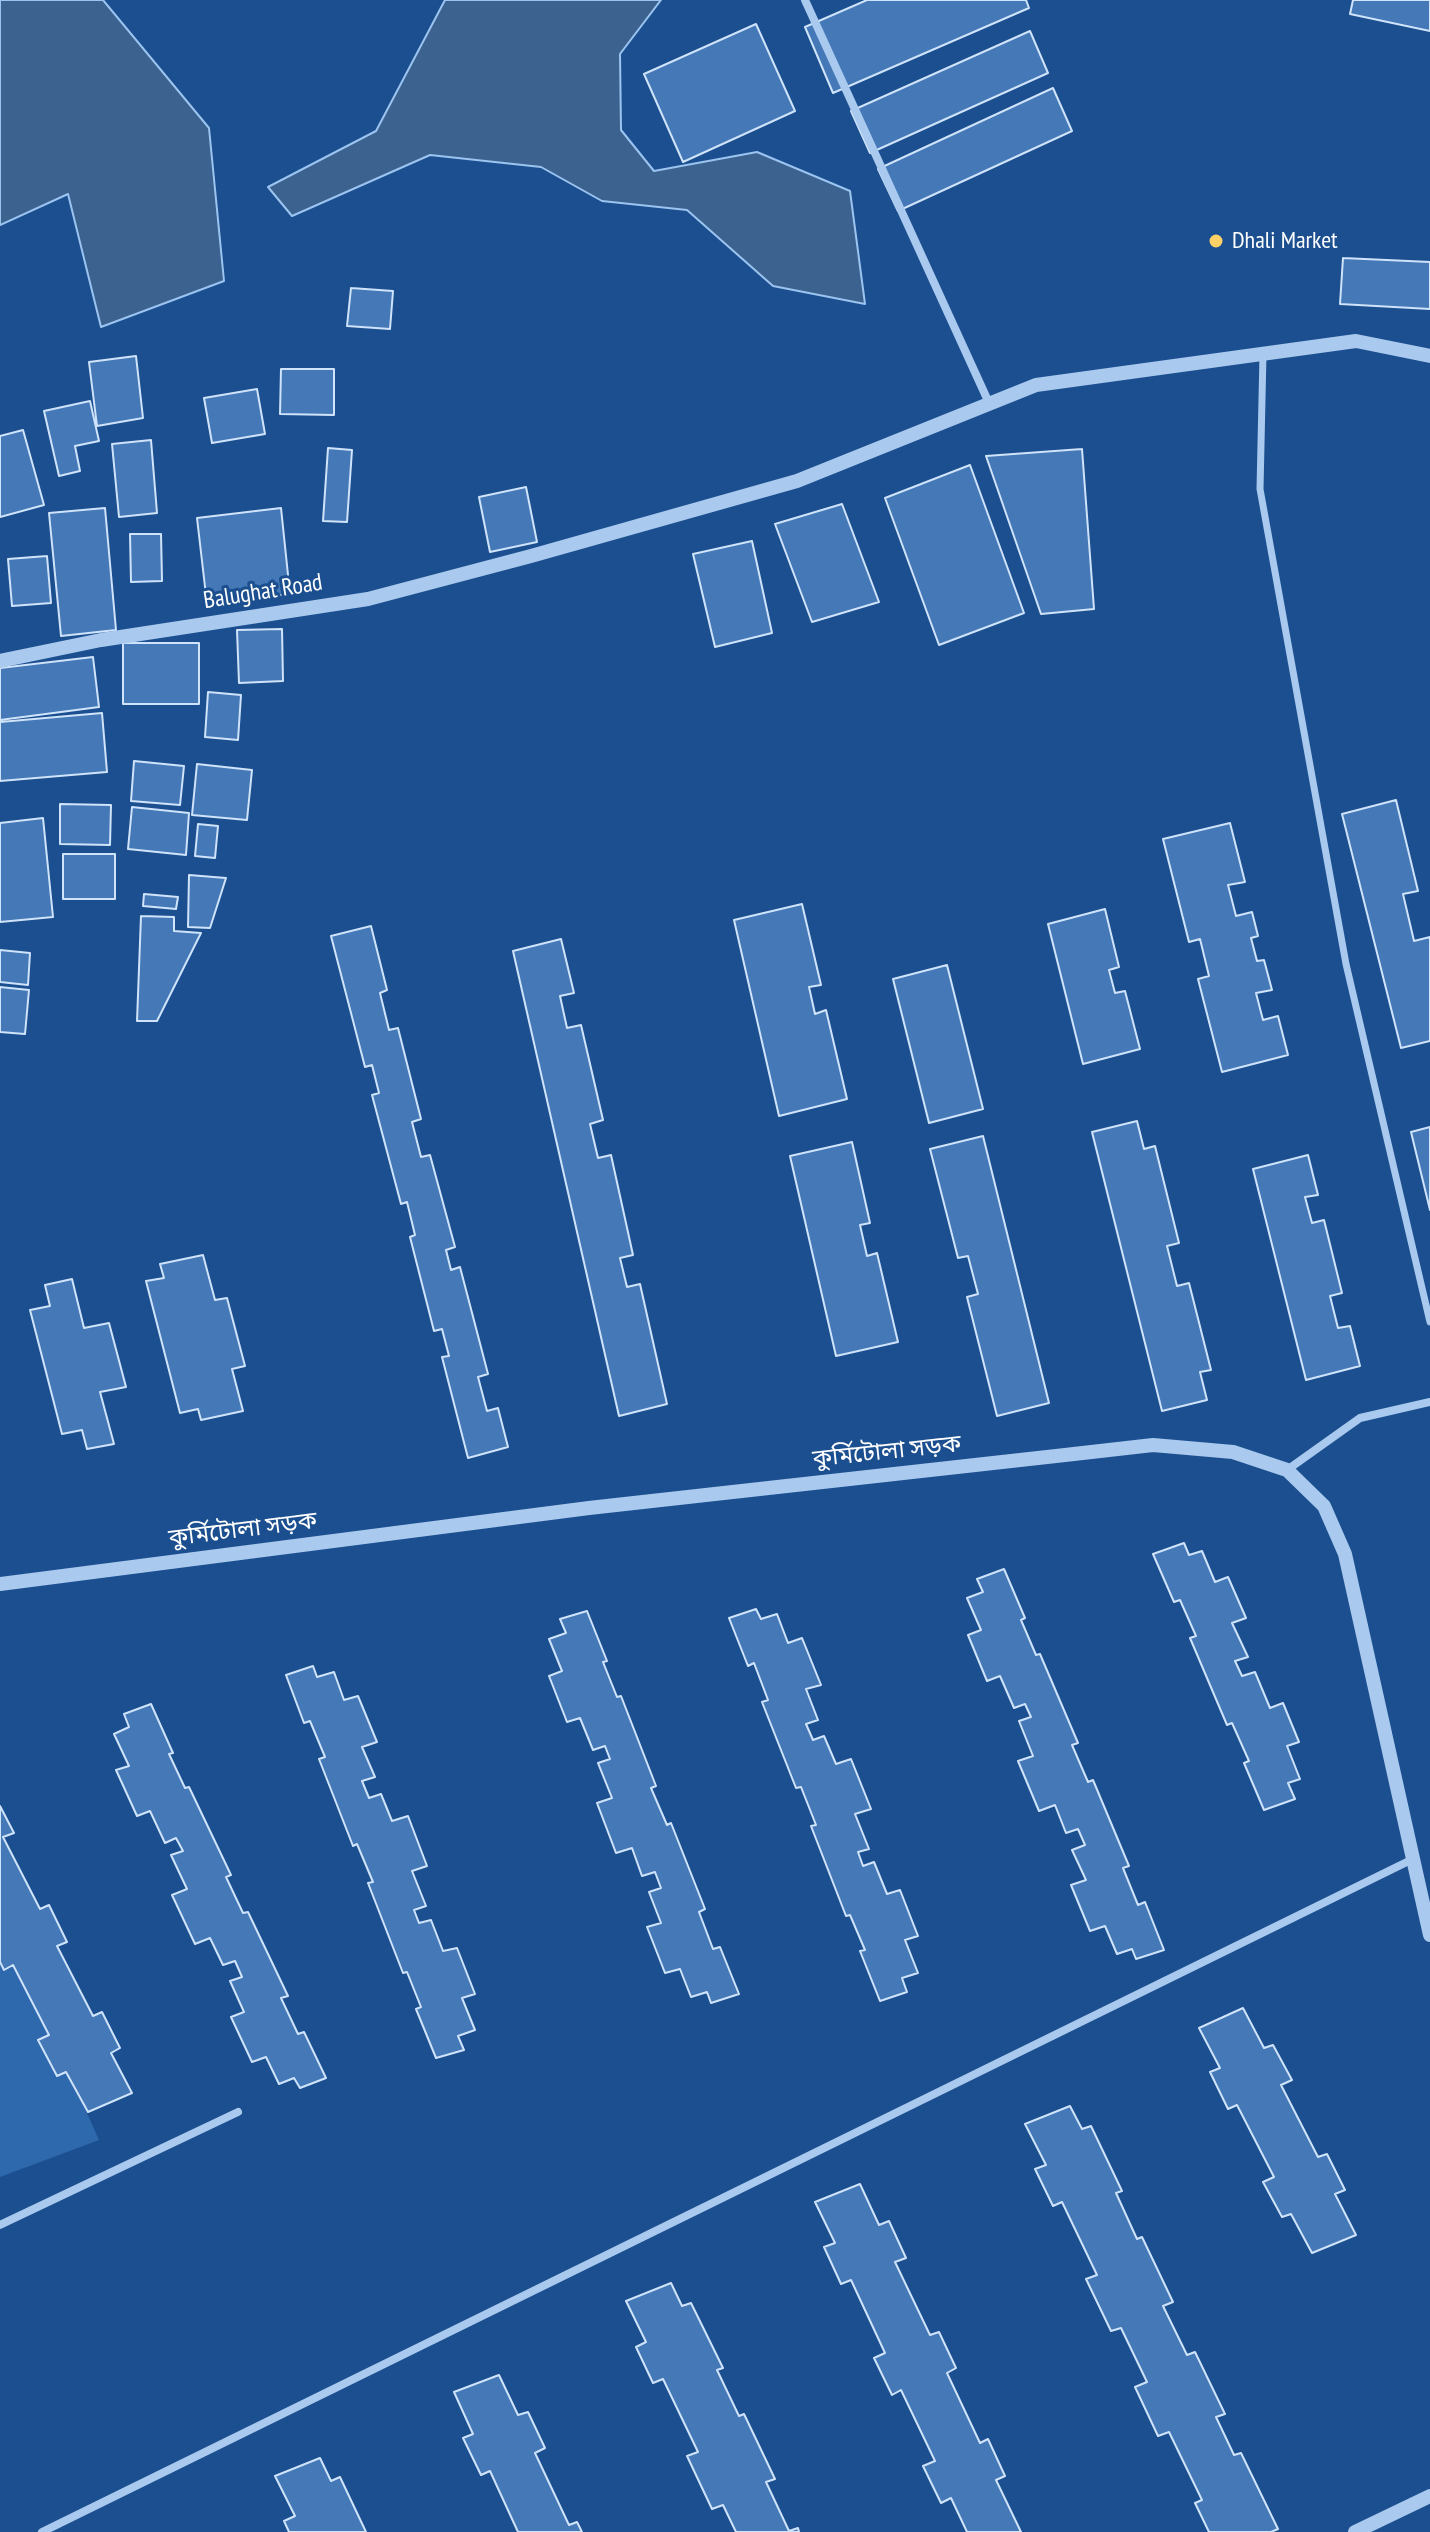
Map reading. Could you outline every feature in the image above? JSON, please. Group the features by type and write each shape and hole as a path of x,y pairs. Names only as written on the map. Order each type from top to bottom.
{"street":[{"path":"805,0 989,403"},
{"name":"Balughat Road","path":"0,661 101,640 368,599 531,556 797,481 1036,385 1356,341 1430,356"},
{"path":"1263,354 1260,489 1346,964 1430,1322"},
{"path":"1287,1470 1360,1418 1430,1402"},
{"name":"কুর্মিটোলা সড়ক","path":"0,1584 589,1508 1153,1445 1233,1452 1287,1470 1324,1506 1345,1554 1430,1935"},
{"path":"42,2532 1413,1859"},
{"path":"0,2225 238,2112"},
{"path":"1355,2532 1430,2496"}],"shaded area":[{"path":"0,0 103,0 209,128 224,281 101,327 68,194 0,225"},
{"path":"445,0 661,0 620,54 621,130 654,171 757,152 850,191 865,304 773,286 687,210 602,201 541,167 430,155 292,216 268,187 376,131"},
{"path":"0,1918 99,2140 0,2177"}],"building":[{"path":"867,0 1026,0 1029,8 833,93 805,27"},
{"path":"1353,0 1430,0 1430,31 1350,14"},
{"path":"756,24 795,111 683,162 644,74"},
{"path":"1030,31 1048,73 870,153 851,111"},
{"path":"1053,88 1072,131 898,211 878,169"},
{"path":"1343,258 1430,262 1430,309 1340,304"},
{"path":"351,288 393,291 390,329 347,326"},
{"path":"136,356 143,418 97,426 89,362"},
{"path":"281,369 334,369 334,415 280,414"},
{"path":"257,389 265,434 212,443 204,398"},
{"path":"90,401 99,441 75,446 80,471 59,476 44,411"},
{"path":"23,430 44,505 0,517 0,436"},
{"path":"151,440 157,513 119,517 112,444"},
{"path":"328,448 352,450 347,522 323,521"},
{"path":"1082,449 1094,609 1041,614 986,456"},
{"path":"970,465 1024,613 939,645 885,498"},
{"path":"526,487 537,542 490,552 479,497"},
{"path":"842,504 879,602 812,622 775,524"},
{"path":"105,508 116,630 61,636 49,513"},
{"path":"281,508 290,594 207,604 197,518"},
{"path":"130,534 161,534 162,581 131,582"},
{"path":"752,541 772,633 715,647 693,554"},
{"path":"47,556 51,603 12,606 8,559"},
{"path":"282,629 283,681 239,683 237,630"},
{"path":"123,643 199,643 199,704 123,704"},
{"path":"93,657 99,707 0,720 0,668"},
{"path":"208,692 241,695 238,740 205,737"},
{"path":"102,713 107,772 0,781 0,722"},
{"path":"134,761 184,766 180,805 131,801"},
{"path":"197,764 252,770 247,820 192,815"},
{"path":"1396,800 1418,891 1403,894 1414,941 1430,937 1430,1041 1401,1048 1342,814"},
{"path":"60,804 111,805 110,845 60,844"},
{"path":"132,807 189,813 186,855 128,849"},
{"path":"43,818 53,917 0,922 0,823"},
{"path":"1230,823 1245,882 1228,885 1236,916 1252,912 1258,936 1251,938 1257,961 1264,960 1272,990 1256,993 1263,1020 1278,1016 1288,1055 1222,1072 1198,979 1209,976 1200,939 1189,942 1163,839"},
{"path":"198,824 218,826 215,858 195,856"},
{"path":"63,854 115,854 115,899 63,899"},
{"path":"189,875 226,878 210,928 188,927"},
{"path":"144,894 178,897 176,909 143,906"},
{"path":"802,904 821,985 809,987 815,1014 826,1010 847,1099 779,1116 734,920"},
{"path":"1105,909 1119,967 1109,970 1115,993 1125,991 1140,1049 1083,1064 1048,924"},
{"path":"141,916 174,917 174,931 201,933 157,1021 137,1021"},
{"path":"371,926 387,990 380,993 389,1030 398,1028 421,1119 412,1122 421,1157 430,1155 455,1247 446,1250 451,1270 460,1267 488,1374 478,1377 487,1411 498,1408 508,1447 468,1458 442,1357 449,1356 442,1329 434,1331 410,1237 415,1235 407,1202 401,1204 372,1095 379,1093 372,1065 365,1067 331,936"},
{"path":"561,939 574,993 560,996 567,1028 581,1025 603,1120 590,1124 598,1158 611,1155 633,1255 620,1258 627,1287 640,1284 667,1404 619,1416 513,951"},
{"path":"0,950 30,953 28,985 0,982"},
{"path":"947,965 983,1109 929,1123 893,979"},
{"path":"0,987 29,990 25,1034 0,1032"},
{"path":"1137,1121 1144,1149 1155,1146 1179,1243 1167,1246 1177,1286 1189,1283 1211,1370 1200,1372 1207,1400 1162,1411 1092,1132"},
{"path":"1430,1127 1430,1210 1411,1132"},
{"path":"983,1136 1049,1403 997,1416 967,1297 978,1294 968,1256 958,1258 930,1149"},
{"path":"852,1142 870,1223 860,1225 867,1256 877,1253 898,1342 836,1356 790,1156"},
{"path":"1308,1155 1318,1195 1305,1197 1312,1223 1324,1220 1342,1293 1330,1296 1338,1328 1350,1326 1360,1366 1306,1380 1253,1169"},
{"path":"203,1255 215,1300 227,1298 245,1366 232,1369 243,1411 201,1420 198,1409 180,1413 146,1281 164,1278 160,1264"},
{"path":"72,1279 84,1328 109,1323 126,1387 100,1392 114,1444 87,1449 82,1430 62,1434 30,1310 50,1306 45,1285"},
{"path":"1184,1543 1189,1555 1202,1551 1215,1582 1228,1577 1246,1618 1232,1623 1248,1657 1235,1661 1242,1676 1255,1672 1270,1708 1283,1703 1299,1742 1287,1746 1300,1779 1288,1783 1295,1799 1264,1810 1244,1763 1249,1761 1232,1723 1227,1725 1190,1638 1196,1636 1180,1600 1174,1602 1153,1554"},
{"path":"1004,1569 1025,1618 1021,1620 1036,1655 1040,1654 1078,1743 1072,1745 1088,1782 1093,1780 1129,1866 1123,1868 1138,1905 1145,1902 1164,1950 1136,1959 1132,1949 1117,1954 1105,1926 1090,1931 1071,1885 1086,1880 1072,1850 1085,1845 1078,1829 1066,1833 1055,1805 1039,1811 1018,1761 1033,1756 1019,1721 1031,1717 1025,1704 1014,1708 1000,1676 987,1681 968,1635 981,1630 967,1598 983,1592 977,1579"},
{"path":"756,1609 761,1619 777,1614 788,1643 802,1638 821,1685 806,1689 818,1720 806,1724 813,1740 824,1736 836,1764 851,1759 871,1809 855,1814 869,1849 858,1852 863,1866 874,1862 887,1894 900,1890 918,1936 905,1940 918,1973 902,1978 907,1992 880,2001 860,1951 865,1950 850,1915 846,1916 811,1826 816,1825 801,1787 796,1788 762,1702 768,1700 754,1663 748,1666 729,1618"},
{"path":"587,1611 607,1661 603,1662 617,1697 621,1696 656,1786 651,1788 667,1825 671,1823 705,1909 699,1912 713,1949 720,1947 739,1994 711,2003 707,1992 691,1997 680,1969 665,1973 647,1927 661,1923 649,1892 661,1888 655,1872 642,1876 632,1848 616,1853 597,1803 612,1798 598,1763 610,1759 605,1746 593,1750 580,1718 567,1722 549,1676 562,1671 549,1639 566,1633 560,1619"},
{"path":"313,1666 317,1677 334,1672 344,1700 358,1696 377,1742 362,1747 375,1777 362,1781 369,1798 381,1794 392,1821 408,1816 427,1866 412,1871 426,1906 414,1910 419,1923 431,1920 443,1951 457,1948 475,1994 462,1998 475,2030 458,2036 464,2050 436,2058 416,2009 421,2007 407,1972 403,1973 368,1883 373,1882 357,1844 353,1846 319,1759 325,1757 310,1721 304,1723 286,1675"},
{"path":"151,1704 173,1753 169,1754 185,1788 189,1787 231,1875 226,1877 243,1913 248,1912 288,1996 281,1998 298,2034 304,2032 326,2078 300,2088 294,2078 279,2084 266,2057 252,2062 231,2017 244,2012 230,1981 242,1977 235,1961 223,1965 210,1938 195,1944 172,1895 187,1889 171,1855 183,1851 176,1838 165,1843 150,1811 137,1816 116,1770 129,1766 114,1734 129,1727 124,1714"},
{"path":"0,1806 14,1833 3,1837 40,1909 49,1905 67,1942 57,1946 93,2016 102,2012 120,2048 111,2053 132,2093 88,2112 66,2072 57,2076 38,2040 49,2035 13,1965 4,1970 0,1962"},
{"path":"1243,2008 1264,2048 1273,2045 1292,2080 1281,2085 1318,2157 1327,2154 1345,2190 1335,2194 1356,2235 1312,2253 1291,2214 1282,2217 1263,2182 1274,2177 1237,2105 1228,2109 1210,2072 1220,2068 1199,2028"},
{"path":"1070,2106 1082,2129 1091,2126 1122,2191 1116,2193 1137,2239 1142,2237 1173,2302 1163,2306 1187,2355 1195,2352 1225,2414 1216,2417 1234,2455 1241,2453 1278,2529 1271,2532 1209,2532 1195,2503 1202,2500 1169,2432 1158,2436 1135,2387 1147,2382 1121,2328 1111,2331 1086,2279 1097,2275 1062,2202 1053,2206 1035,2169 1046,2165 1025,2124"},
{"path":"860,2184 879,2225 889,2221 906,2258 895,2262 930,2335 939,2332 956,2368 947,2373 980,2443 988,2439 1005,2476 996,2480 1021,2532 967,2532 951,2498 941,2503 923,2466 935,2461 901,2390 892,2395 874,2358 885,2353 851,2280 841,2284 824,2247 835,2243 815,2202"},
{"path":"671,2283 682,2306 691,2303 723,2368 717,2370 739,2416 744,2414 775,2479 766,2482 789,2531 798,2528 799,2532 736,2532 723,2505 712,2509 687,2456 698,2452 663,2379 653,2383 636,2347 646,2342 626,2301"},
{"path":"499,2375 518,2415 528,2412 545,2448 535,2453 569,2525 577,2522 582,2532 518,2532 490,2471 481,2475 463,2438 473,2434 454,2392"},
{"path":"320,2458 331,2481 340,2477 366,2532 289,2532 284,2521 295,2516 275,2476"}],"place":[{"name":"Dhali Market","path":"1216,241"}]}
